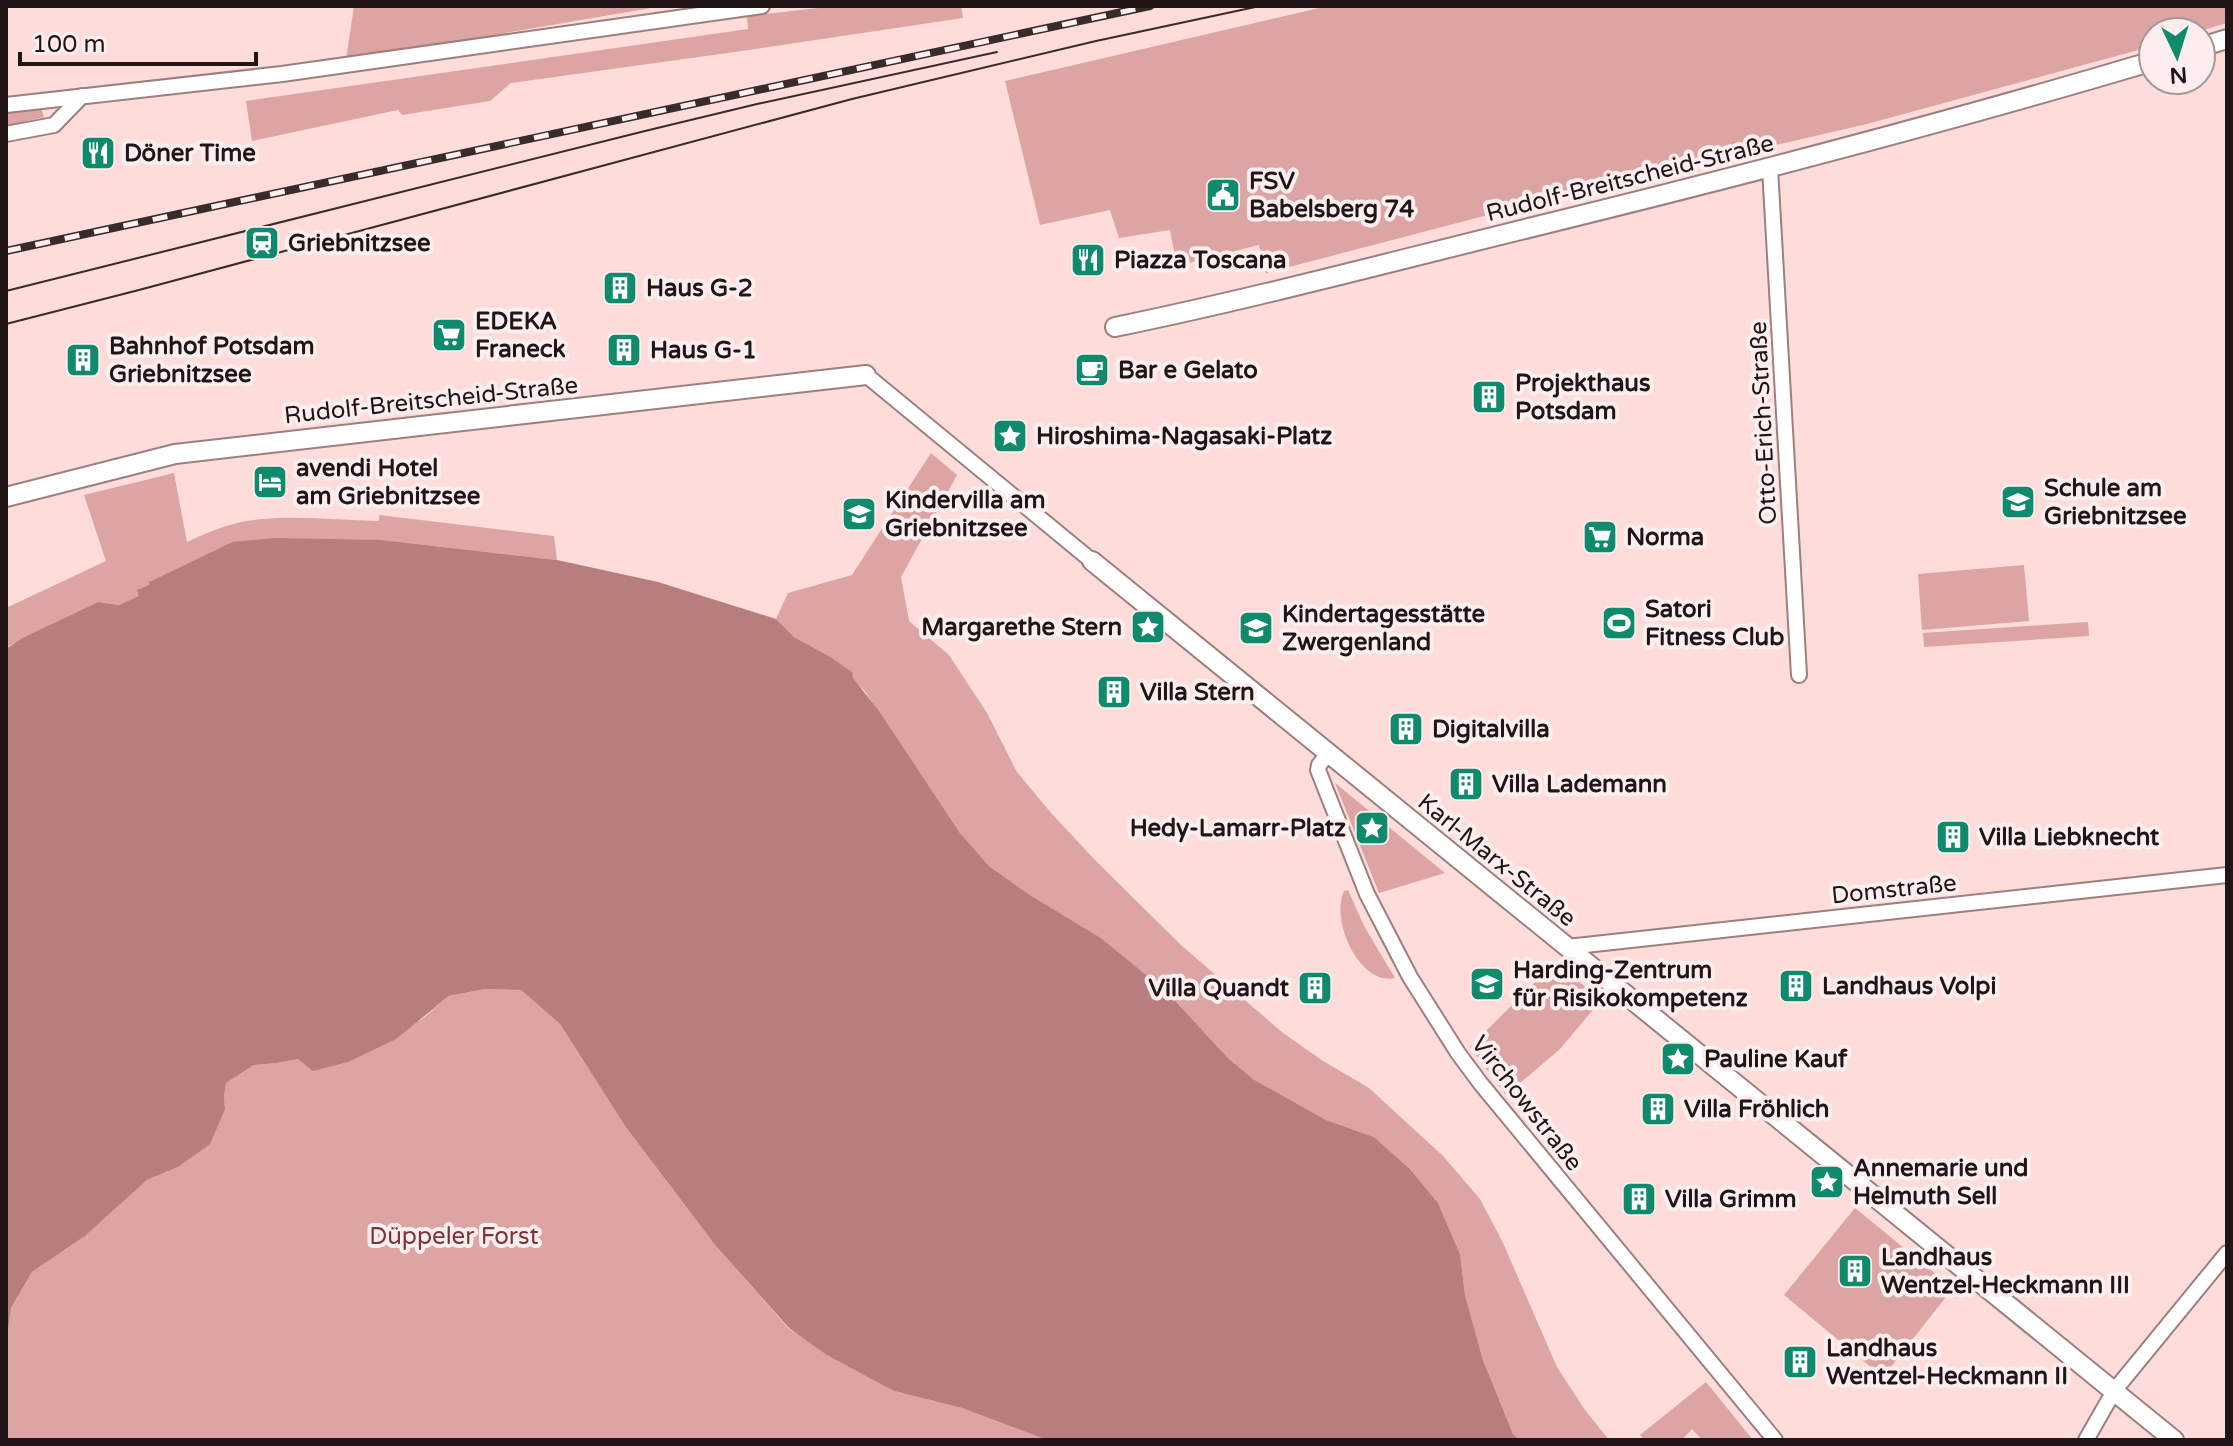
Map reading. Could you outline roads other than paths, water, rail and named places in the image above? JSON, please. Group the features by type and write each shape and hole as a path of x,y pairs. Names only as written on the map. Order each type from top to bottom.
{"street":[{"path":"6,105 282,74 762,6"},
{"name":"Rudolf-Breitscheid-Straße","path":"1115,327 1246,299 1770,168 2137,66"},
{"path":"6,134 54,125 82,96"},
{"name":"Otto-Erich-Straße","path":"1770,168 1799,675"},
{"name":"Rudolf-Breitscheid-Straße","path":"6,497 190,452 866,375"},
{"name":"Karl-Marx-Straße","path":"866,375 2174,1440"},
{"name":"Virchowstraße","path":"1328,754 1318,770 1353,861 1422,998 1481,1084 1775,1440"},
{"name":"Domstraße","path":"1567,947 2227,875"},
{"path":"2086,1440 2114,1391 2227,1253"}],"tram line":[{"path":"6,324 852,99 1260,6"},
{"path":"6,291 645,131 997,52"}],"railway":[{"path":"6,251 1150,6"}],"place":[{"name":"Döner Time","path":"98,153"},
{"name":"FSV Babelsberg 74","path":"1223,195"},
{"name":"Griebnitzsee","path":"262,243"},
{"name":"Piazza Toscana","path":"1088,260"},
{"name":"Haus G-2","path":"620,288"},
{"name":"EDEKA Franeck","path":"449,335"},
{"name":"Haus G-1","path":"624,350"},
{"name":"Bahnhof Potsdam Griebnitzsee","path":"83,360"},
{"name":"Bar e Gelato","path":"1092,370"},
{"name":"Projekthaus Potsdam","path":"1489,397"},
{"name":"Hiroshima-Nagasaki-Platz","path":"1010,436"},
{"name":"avendi Hotel am Griebnitzsee","path":"270,482"},
{"name":"Schule am Griebnitzsee","path":"2018,502"},
{"name":"Kindervilla am Griebnitzsee","path":"859,514"},
{"name":"Norma","path":"1600,537"},
{"name":"Satori Fitness Club","path":"1619,623"},
{"name":"Margarethe Stern","path":"1148,627"},
{"name":"Kindertagesstätte Zwergenland","path":"1256,628"},
{"name":"Villa Stern","path":"1114,692"},
{"name":"Digitalvilla","path":"1406,729"},
{"name":"Villa Lademann","path":"1466,784"},
{"name":"Hedy-Lamarr-Platz","path":"1372,828"},
{"name":"Villa Liebknecht","path":"1953,837"},
{"name":"Harding-Zentrum für Risikokompetenz","path":"1487,984"},
{"name":"Landhaus Volpi","path":"1796,986"},
{"name":"Villa Quandt","path":"1315,988"},
{"name":"Pauline Kauf","path":"1678,1059"},
{"name":"Villa Fröhlich","path":"1658,1109"},
{"name":"Annemarie und Helmuth Sell","path":"1827,1182"},
{"name":"Villa Grimm","path":"1639,1199"},
{"name":"Landhaus Wentzel-Heckmann III","path":"1855,1271"},
{"name":"Landhaus Wentzel-Heckmann II","path":"1800,1362"}],"park label":[{"name":"Düppeler Forst","path":"454,1236"}]}
